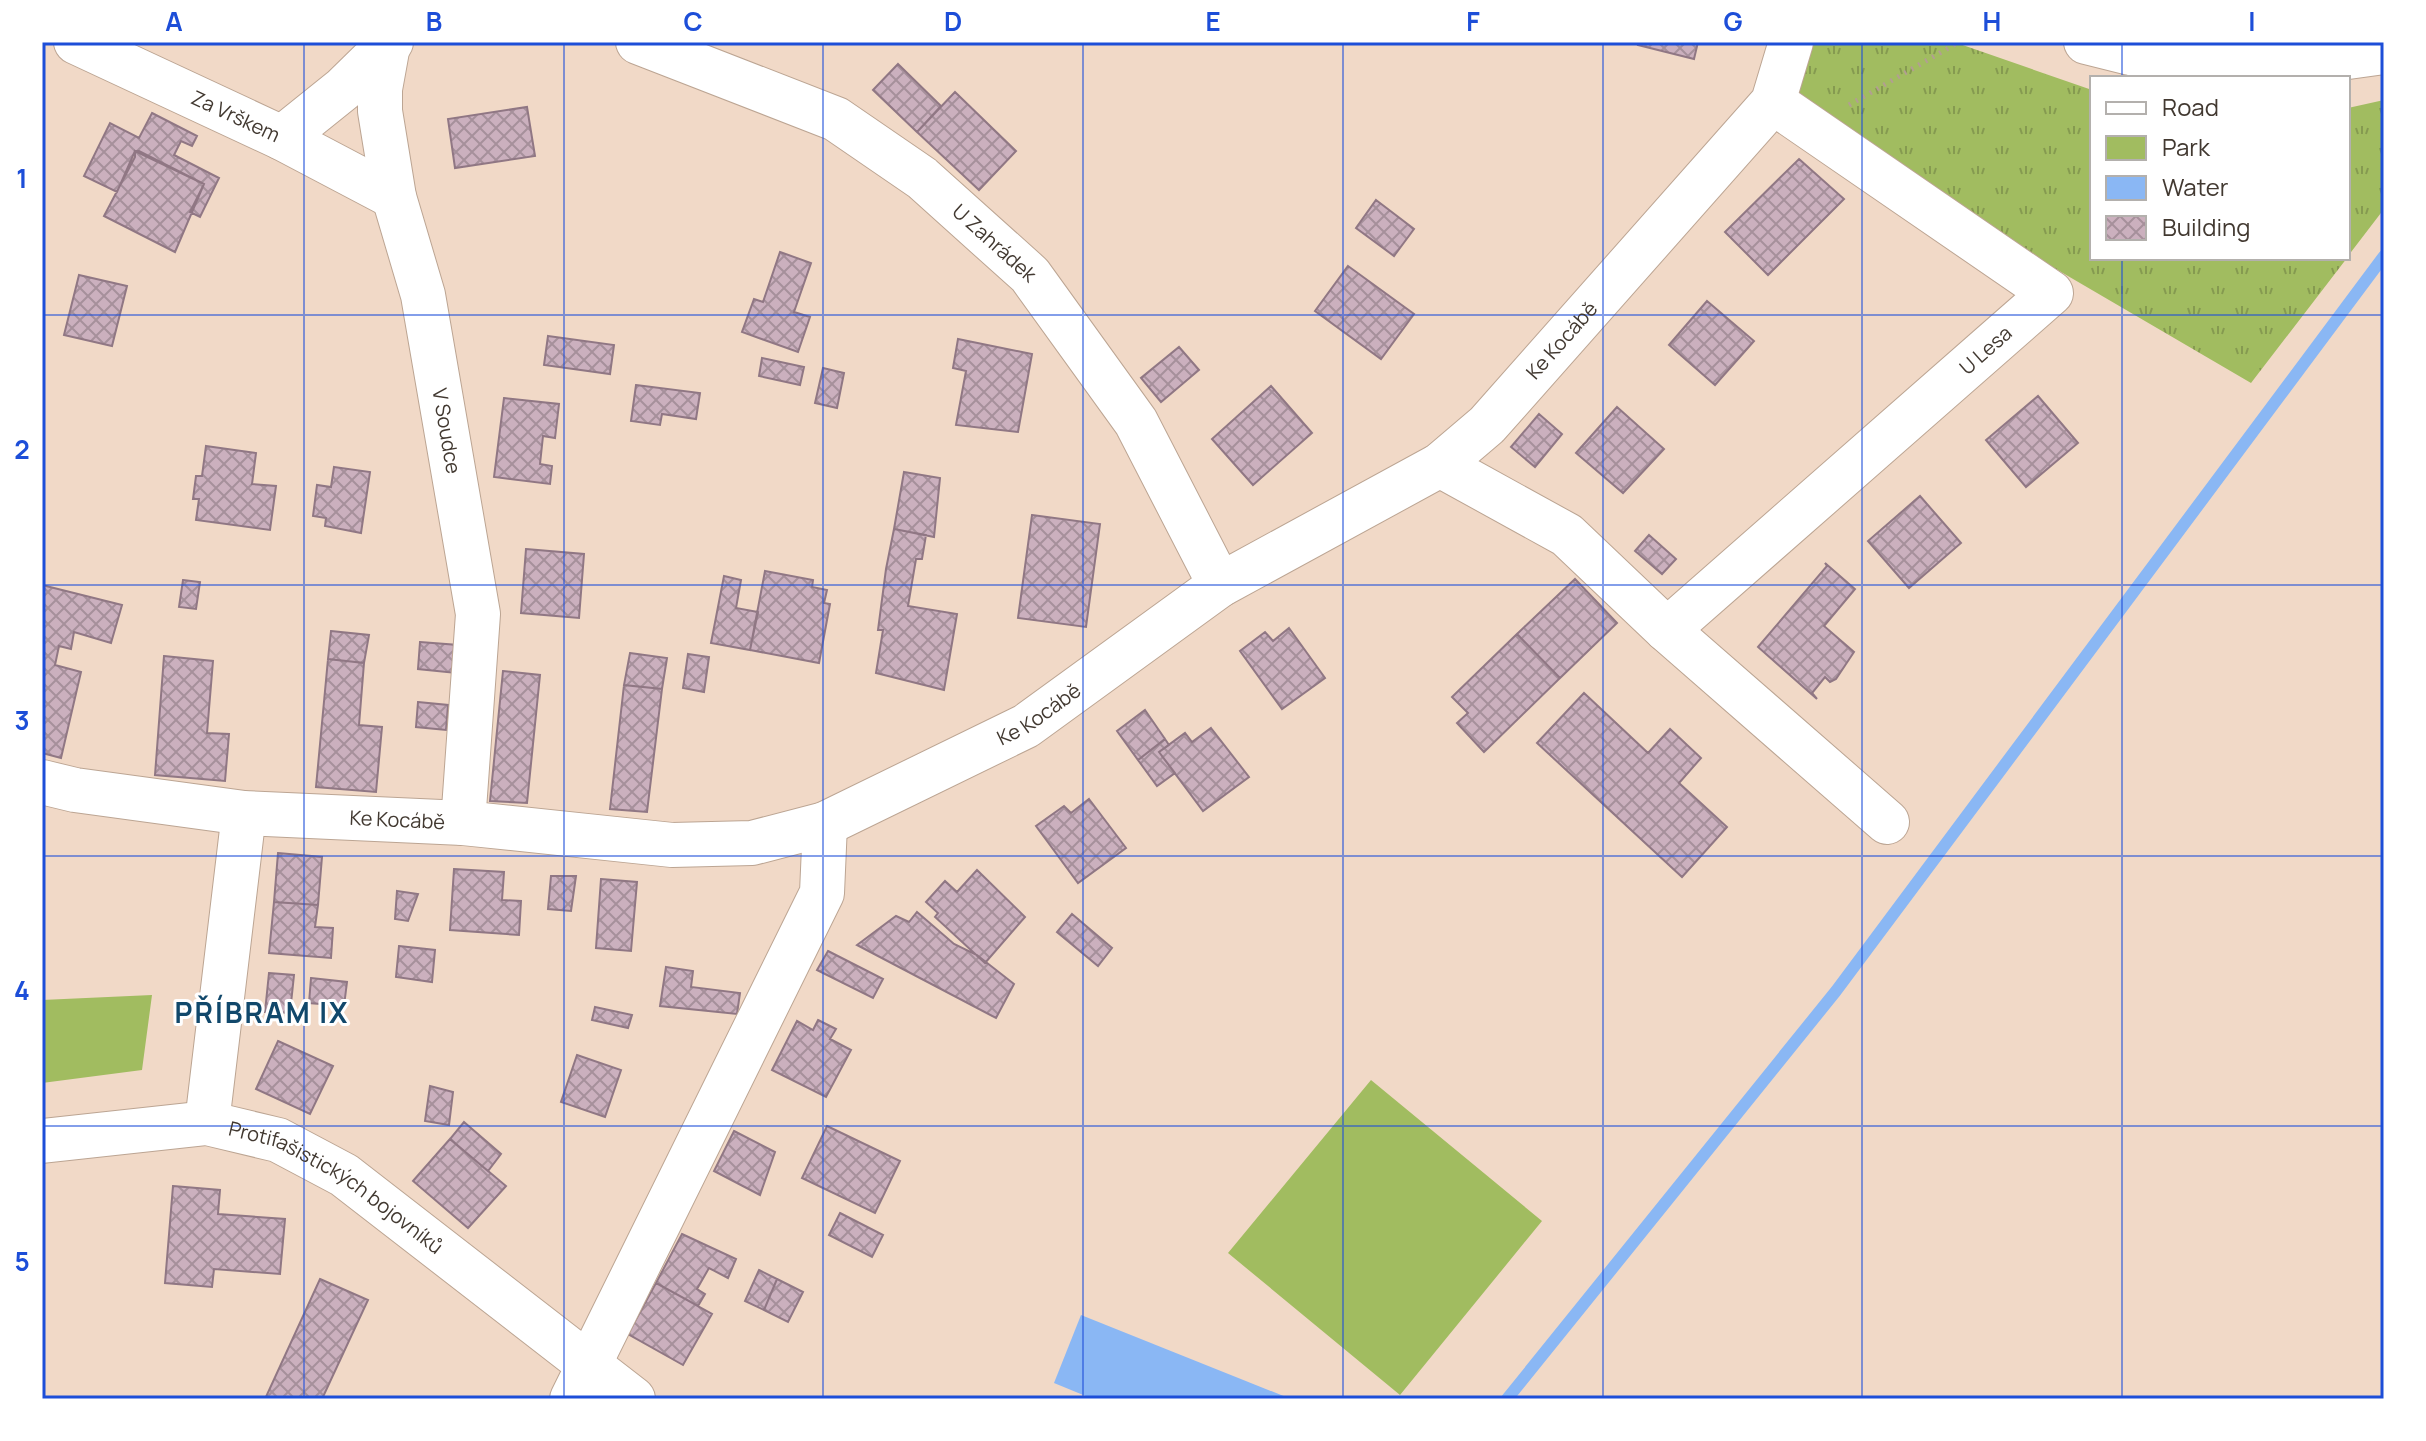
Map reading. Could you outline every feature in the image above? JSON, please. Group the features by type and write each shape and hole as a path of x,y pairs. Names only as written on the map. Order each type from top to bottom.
{"street":[{"name":"Za Vrškem","path":"76,42 282,138 394,197"},
{"name":"U Zahrádek","path":"638,42 836,119 922,178 1030,275 1136,422 1220,585"},
{"name":"Ke Kocábě","path":"42,782 75,790 244,813 463,823 672,845 752,843 825,824 1026,726 1220,585 1440,465 1487,425 1773,102 1791,42"},
{"path":"2086,42 2130,53 2275,67 2384,52"},
{"name":"V Soudce","path":"282,138 343,89 390,44"},
{"name":"V Soudce","path":"390,44 380,89 380,111 394,197 423,295 478,614 463,823"},
{"name":"U Lesa","path":"1667,630 2051,293 1773,102"},
{"path":"1440,465 1567,535 1667,630 1887,822"},
{"path":"207,1123 244,813"},
{"path":"580,1383 822,893 825,824"},
{"name":"Protifašistických bojovníků","path":"42,1141 207,1123 278,1140 344,1175 580,1383 633,1399"}],"path":[{"path":"1811,126 1959,42"}],"green space":[{"path":"1809,42 1954,42 2090,89 2090,260 2345,260 2251,383 1936,199 1797,96"},
{"path":"2384,100 2384,209 2350,253 2350,108"},
{"path":"152,995 142,1070 42,1083 42,1000"},
{"path":"1371,1080 1542,1221 1400,1395 1228,1253"}],"water":[{"path":"1081,1315 1291,1399 1093,1399 1054,1383"}],"building":[{"path":"1639,42 1698,42 1694,59 1638,45"},
{"path":"898,64 941,106 917,132 873,90"},
{"path":"955,92 1016,151 979,190 917,132"},
{"path":"527,107 535,156 455,168 448,119"},
{"path":"152,113 197,136 192,146 181,141 174,155 219,178 200,217 190,212 204,184 139,151 135,151 117,192 84,176 110,123 139,138"},
{"path":"135,151 204,184 175,252 104,216 135,157"},
{"path":"1799,159 1844,199 1768,275 1725,232"},
{"path":"1376,200 1414,229 1394,256 1356,228"},
{"path":"780,252 811,263 794,312 810,317 798,352 742,332 754,299 763,302"},
{"path":"1348,266 1414,314 1381,359 1315,311"},
{"path":"79,275 127,286 112,346 64,335"},
{"path":"1707,301 1754,341 1715,385 1669,345"},
{"path":"548,336 614,345 610,374 544,365"},
{"path":"958,339 1032,354 1018,432 956,425 966,371 953,368"},
{"path":"1179,347 1199,370 1161,402 1141,378"},
{"path":"762,358 804,367 800,385 759,376"},
{"path":"823,368 844,373 837,408 815,403"},
{"path":"636,385 700,393 696,419 662,414 660,425 631,421"},
{"path":"1271,386 1312,433 1253,485 1212,439"},
{"path":"2038,396 2078,443 2026,487 1986,440"},
{"path":"504,398 559,404 555,438 543,436 540,464 552,466 550,484 494,477"},
{"path":"1617,407 1664,449 1623,493 1576,453"},
{"path":"1539,414 1562,434 1535,467 1511,447"},
{"path":"206,446 256,453 252,484 276,486 270,530 196,520 199,499 193,499 196,476 202,476"},
{"path":"334,467 370,472 361,533 325,526 326,518 313,516 317,485 331,487"},
{"path":"904,472 940,478 934,537 894,529"},
{"path":"1920,496 1961,543 1909,588 1868,541"},
{"path":"1032,515 1100,524 1086,627 1018,618"},
{"path":"894,529 926,535 922,559 916,559 908,606 957,614 944,690 876,673 883,630 878,630"},
{"path":"1649,535 1676,559 1662,574 1635,551"},
{"path":"526,549 584,554 579,618 521,613"},
{"path":"1825,563 1855,589 1824,626 1854,652 1836,679 1830,682 1825,677 1812,693 1817,699 1758,647 1827,566"},
{"path":"765,571 813,580 812,587 827,590 824,603 830,604 819,663 750,650"},
{"path":"724,576 741,580 736,608 758,612 750,650 711,643"},
{"path":"1575,579 1617,623 1560,678 1517,634"},
{"path":"183,580 200,582 196,609 179,607"},
{"path":"42,585 122,605 111,643 74,632 71,649 59,646 55,665 81,672 61,758 42,753"},
{"path":"1289,628 1325,678 1282,709 1240,651 1265,632 1273,641"},
{"path":"331,631 369,635 364,663 328,659"},
{"path":"1517,634 1560,678 1484,752 1457,723 1468,713 1452,697"},
{"path":"420,642 458,645 456,673 418,669"},
{"path":"630,653 667,658 662,689 624,685"},
{"path":"688,654 709,657 704,692 683,688"},
{"path":"164,656 213,661 207,733 229,734 225,781 155,775"},
{"path":"328,659 364,663 359,725 382,727 376,792 316,787"},
{"path":"503,671 540,675 527,803 490,801"},
{"path":"624,685 662,689 647,812 610,809"},
{"path":"1584,693 1648,753 1670,729 1701,758 1679,783 1727,827 1682,877 1537,743"},
{"path":"418,702 448,705 446,730 416,727"},
{"path":"1145,710 1165,739 1138,760 1117,731"},
{"path":"1211,728 1249,777 1203,811 1159,752 1185,733 1192,742"},
{"path":"1165,739 1169,745 1159,752 1175,773 1157,786 1138,760"},
{"path":"1089,799 1126,848 1078,883 1036,826 1064,806 1071,813"},
{"path":"278,853 322,857 318,905 274,902"},
{"path":"454,869 504,872 502,900 521,901 519,935 450,930"},
{"path":"977,870 1025,917 985,963 935,917 938,913 926,902 945,881 957,892"},
{"path":"551,876 576,876 571,911 548,909"},
{"path":"601,879 637,882 631,951 596,948"},
{"path":"397,891 418,894 408,921 395,919"},
{"path":"274,902 318,905 315,927 333,928 331,958 269,953"},
{"path":"917,912 954,944 977,955 1014,984 996,1018 857,945 896,916 909,922"},
{"path":"1072,914 1112,948 1098,966 1057,932"},
{"path":"399,946 435,950 432,982 396,977"},
{"path":"828,951 883,979 873,998 817,970"},
{"path":"666,967 693,971 691,987 740,993 737,1014 660,1006"},
{"path":"269,973 294,975 290,1013 265,1012"},
{"path":"311,978 347,982 344,1006 309,1003"},
{"path":"595,1007 632,1015 628,1028 592,1020"},
{"path":"818,1020 836,1029 830,1039 851,1050 826,1097 772,1070 797,1021 813,1030"},
{"path":"278,1041 333,1066 310,1114 256,1089"},
{"path":"577,1055 621,1070 605,1117 561,1102"},
{"path":"430,1086 453,1092 449,1125 425,1121"},
{"path":"464,1122 501,1154 488,1171 450,1139"},
{"path":"827,1126 900,1161 875,1213 802,1178"},
{"path":"734,1131 775,1152 760,1195 714,1171"},
{"path":"450,1139 506,1186 468,1228 413,1181"},
{"path":"173,1186 220,1190 218,1214 285,1219 280,1274 214,1269 212,1287 165,1283"},
{"path":"840,1213 883,1235 872,1257 829,1235"},
{"path":"682,1234 736,1259 728,1278 709,1268 697,1289 705,1294 698,1306 656,1283"},
{"path":"759,1270 777,1279 764,1310 745,1301"},
{"path":"320,1279 368,1300 322,1399 265,1399"},
{"path":"777,1279 803,1292 788,1322 764,1310"},
{"path":"656,1283 712,1314 683,1365 628,1334"}],"waterway":[{"path":"1507,1399 1836,991 2384,256"}],"district":[{"name":"PŘÍBRAM IX","path":"262,1013"}]}
